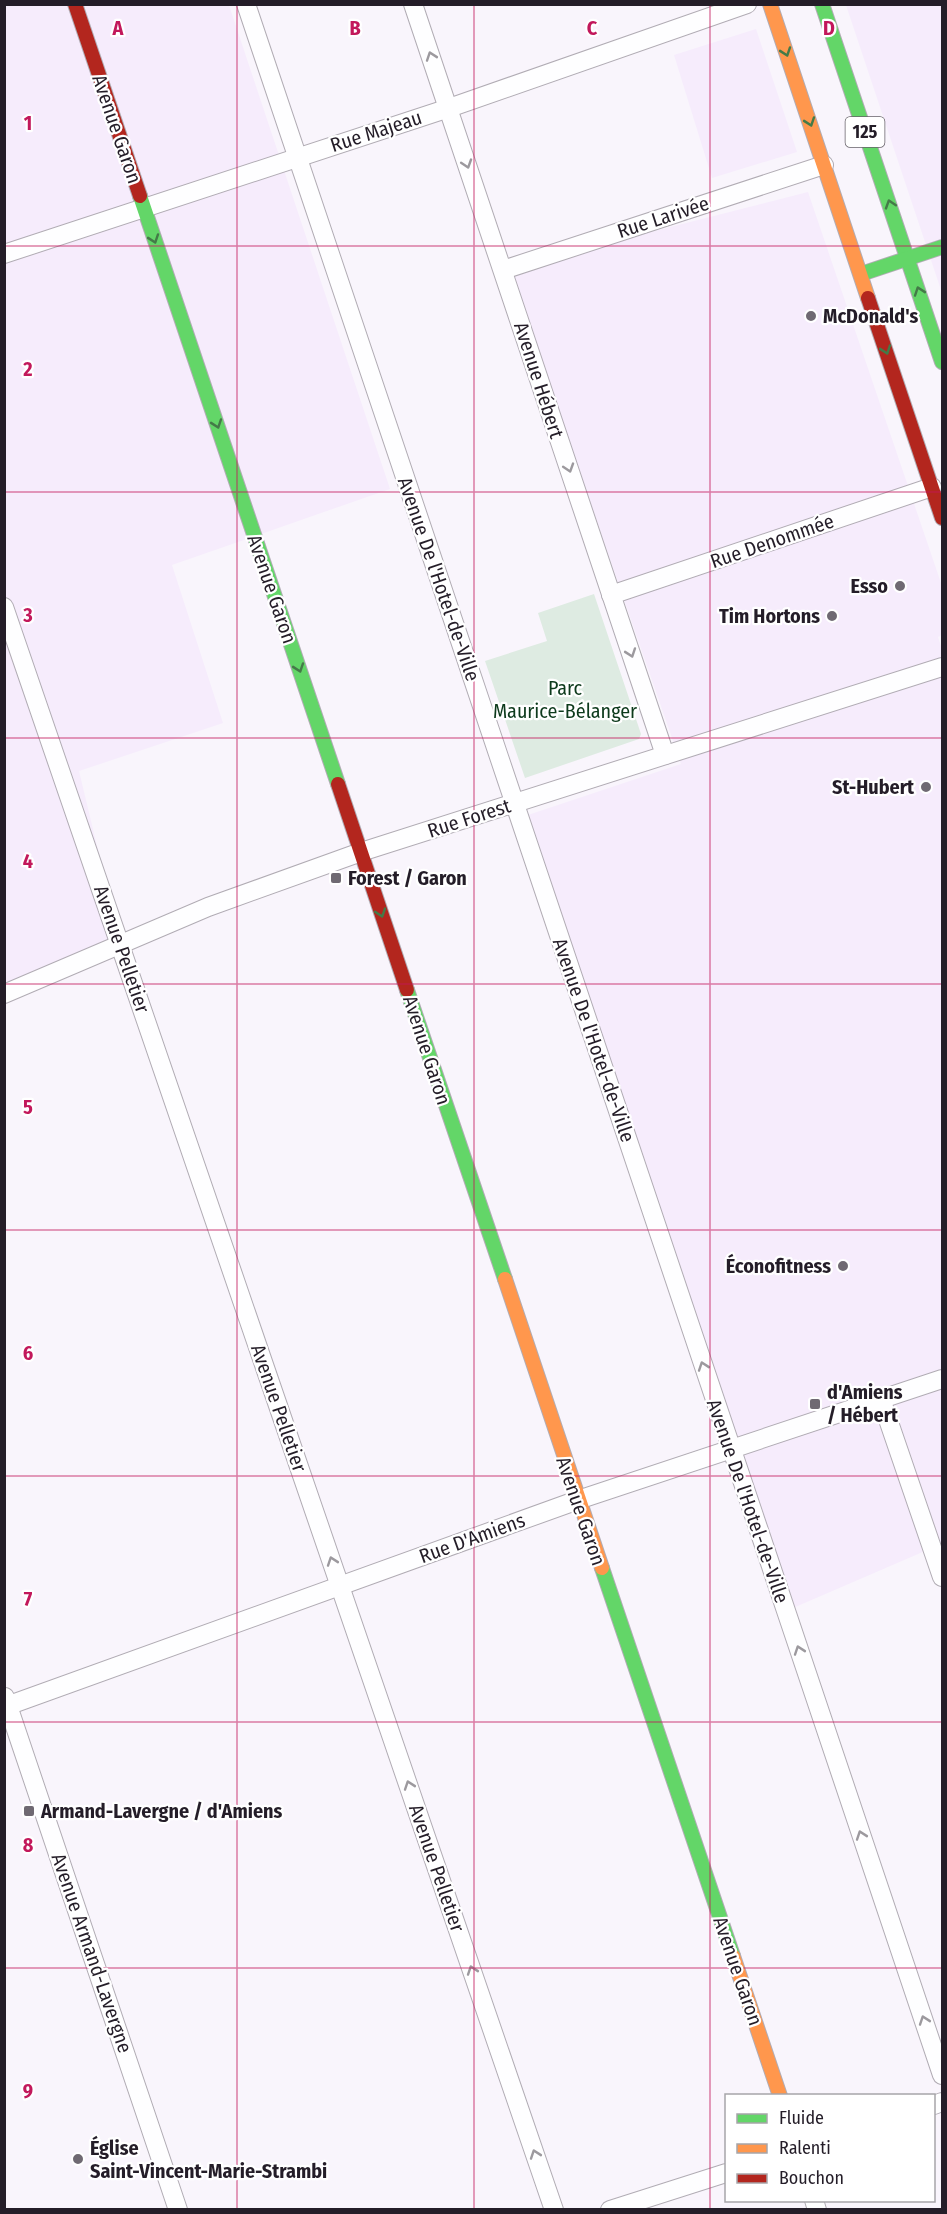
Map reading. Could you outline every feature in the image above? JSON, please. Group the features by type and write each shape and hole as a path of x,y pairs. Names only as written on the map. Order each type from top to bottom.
{"street":[{"name":"Avenue Garon","path":"75,4 779,2094"},
{"name":"Avenue De l'Hotel-de-Ville","path":"246,4 942,2075"},
{"name":"Avenue Hébert","path":"413,4 665,755"},
{"name":"Rue Majeau","path":"4,254 449,108 747,4"},
{"name":"125","path":"770,4 942,518"},
{"name":"125","path":"822,4 942,362"},
{"name":"Rue Larivée","path":"503,270 824,165"},
{"path":"861,274 942,247"},
{"name":"Rue Denommée","path":"611,595 932,487"},
{"name":"Avenue Pelletier","path":"4,607 554,2210"},
{"name":"Rue Forest","path":"4,994 208,907 361,852 942,667"},
{"name":"Rue D'Amiens","path":"6,1703 578,1500 942,1379"},
{"path":"881,1400 942,1572"},
{"name":"Avenue Armand-Lavergne","path":"6,1703 178,2210"},
{"path":"610,2210 725,2173"}],"shaded area":[{"path":"5,5 229,5 390,489 172,565 223,723 79,771 121,946 5,994"},
{"path":"846,5 942,5 942,293"},
{"path":"756,29 797,152 712,178 674,55"},
{"path":"808,192 942,586 942,635 938,637 942,649 942,1569 932,1548 793,1608 528,815 681,764 509,268"}],"green space":[{"name":"Parc Maurice-Bélanger","path":"594,594 641,734 639,739 525,778 485,661 547,641 538,613"}],"traffic: fast":[{"path":"822,4 942,362"},
{"path":"140,196 338,784"},
{"path":"861,274 942,247"},
{"path":"407,990 505,1279"},
{"path":"602,1568 733,1956"}],"traffic: slow":[{"path":"770,4 868,298"},
{"path":"505,1279 602,1568"},
{"path":"733,1956 779,2094"}],"traffic: jam":[{"path":"75,4 140,196"},
{"path":"868,298 942,518"},
{"path":"338,784 407,990"}],"place":[{"name":"McDonald's","path":"811,316"},
{"name":"Esso","path":"900,586"},
{"name":"Tim Hortons","path":"832,616"},
{"name":"St-Hubert","path":"926,787"},
{"name":"Forest / Garon","path":"336,878"},
{"name":"Éconofitness","path":"843,1266"},
{"name":"d'Amiens / Hébert","path":"815,1404"},
{"name":"Armand-Lavergne / d'Amiens","path":"29,1811"},
{"name":"Église Saint-Vincent-Marie-Strambi","path":"78,2159"}]}
